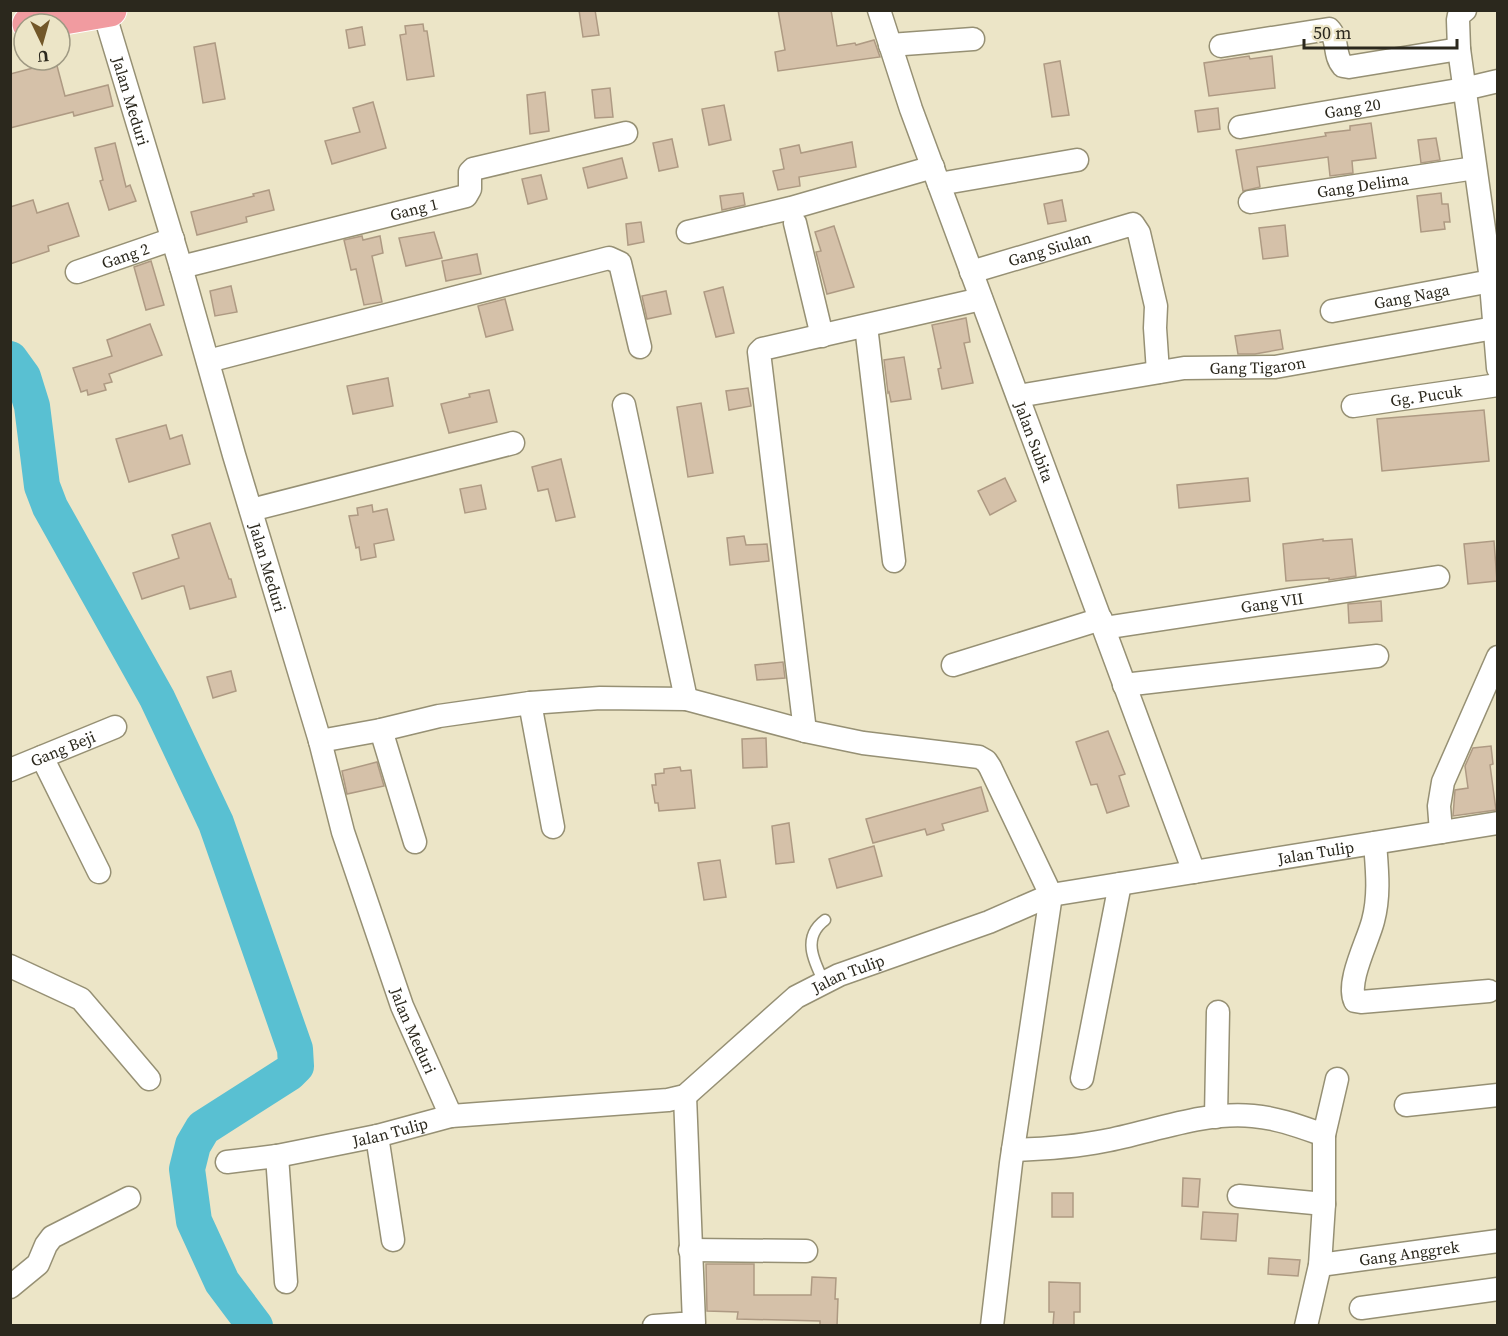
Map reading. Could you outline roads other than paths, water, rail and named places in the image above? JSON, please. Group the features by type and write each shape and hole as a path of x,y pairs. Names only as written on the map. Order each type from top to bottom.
{"main road":[{"path":"72,14 107,11"}],"street":[{"name":"Jalan Subita","path":"879,10 911,109 1194,872"},
{"path":"1465,10 1459,15 1458,20 1460,49 1475,168 1492,250 1491,281 1497,360"},
{"name":"Jalan Meduri","path":"107,11 320,741 343,832 402,1006 451,1116"},
{"path":"1221,46 1329,29 1334,34 1338,60 1342,66 1349,67 1460,49"},
{"path":"890,45 973,39"},
{"name":"Gang 20","path":"1240,127 1464,89 1497,81"},
{"name":"Gang 1","path":"181,267 466,196 470,189 470,172 473,169 626,133"},
{"path":"688,232 936,176 1077,160"},
{"name":"Gang Delima","path":"1250,202 1475,168"},
{"path":"795,223 822,336"},
{"name":"Gang Siulan","path":"971,272 1129,224 1136,227 1155,306 1158,372"},
{"name":"Gang 2","path":"77,272 173,239"},
{"path":"208,361 609,258 620,263 640,347"},
{"name":"Gang Naga","path":"1332,311 1491,281"},
{"path":"805,731 758,356 762,349 981,300"},
{"path":"866,326 894,561"},
{"name":"Gang Tigaron","path":"1018,396 1197,367 1275,367 1494,328"},
{"name":"Gg. Pucuk","path":"1353,406 1497,385"},
{"path":"624,405 686,699"},
{"path":"251,510 513,443"},
{"name":"Gang VII","path":"953,665 1103,624 1438,577"},
{"path":"1124,686 1377,656"},
{"path":"1440,832 1438,806 1443,782 1497,657"},
{"path":"320,741 439,716 530,703 600,698 686,699 805,731 864,743 978,757 986,761 1050,895 1013,1150 993,1326"},
{"path":"530,703 554,827"},
{"name":"Gang Beji","path":"10,770 116,727"},
{"path":"381,730 415,842"},
{"path":"42,757 99,872"},
{"name":"Jalan Tulip","path":"226,1162 277,1156 377,1136 451,1116 669,1100 685,1096 796,997 839,975 988,922 1050,895 1497,823"},
{"path":"1376,843 1378,889 1374,919 1354,978 1352,994 1355,1000 1361,1002 1489,991"},
{"path":"1082,1078 1120,884"},
{"path":"10,966 81,999 149,1078"},
{"path":"1216,1117 1218,1012"},
{"path":"1306,1326 1320,1265 1324,1204 1324,1135 1336,1079"},
{"path":"1406,1105 1497,1095"},
{"path":"654,1326 694,1323 685,1096"},
{"path":"1013,1150 1044,1149 1103,1141 1216,1117 1251,1115 1269,1117 1324,1135"},
{"path":"377,1136 393,1240"},
{"path":"277,1156 286,1282"},
{"path":"1239,1196 1324,1204"},
{"path":"10,1287 38,1263 52,1237 129,1198"},
{"name":"Gang Anggrek","path":"1320,1265 1497,1241"},
{"path":"690,1250 806,1251"},
{"path":"1361,1308 1497,1288"}],"lane":[{"path":"824,982 810,947 812,937 825,920"}],"waterway":[{"path":"10,359 23,377 32,406 42,486 50,507 157,698 216,823 295,1049 296,1066 289,1073 203,1128 193,1145 187,1169 194,1221 222,1282 255,1326"}]}
